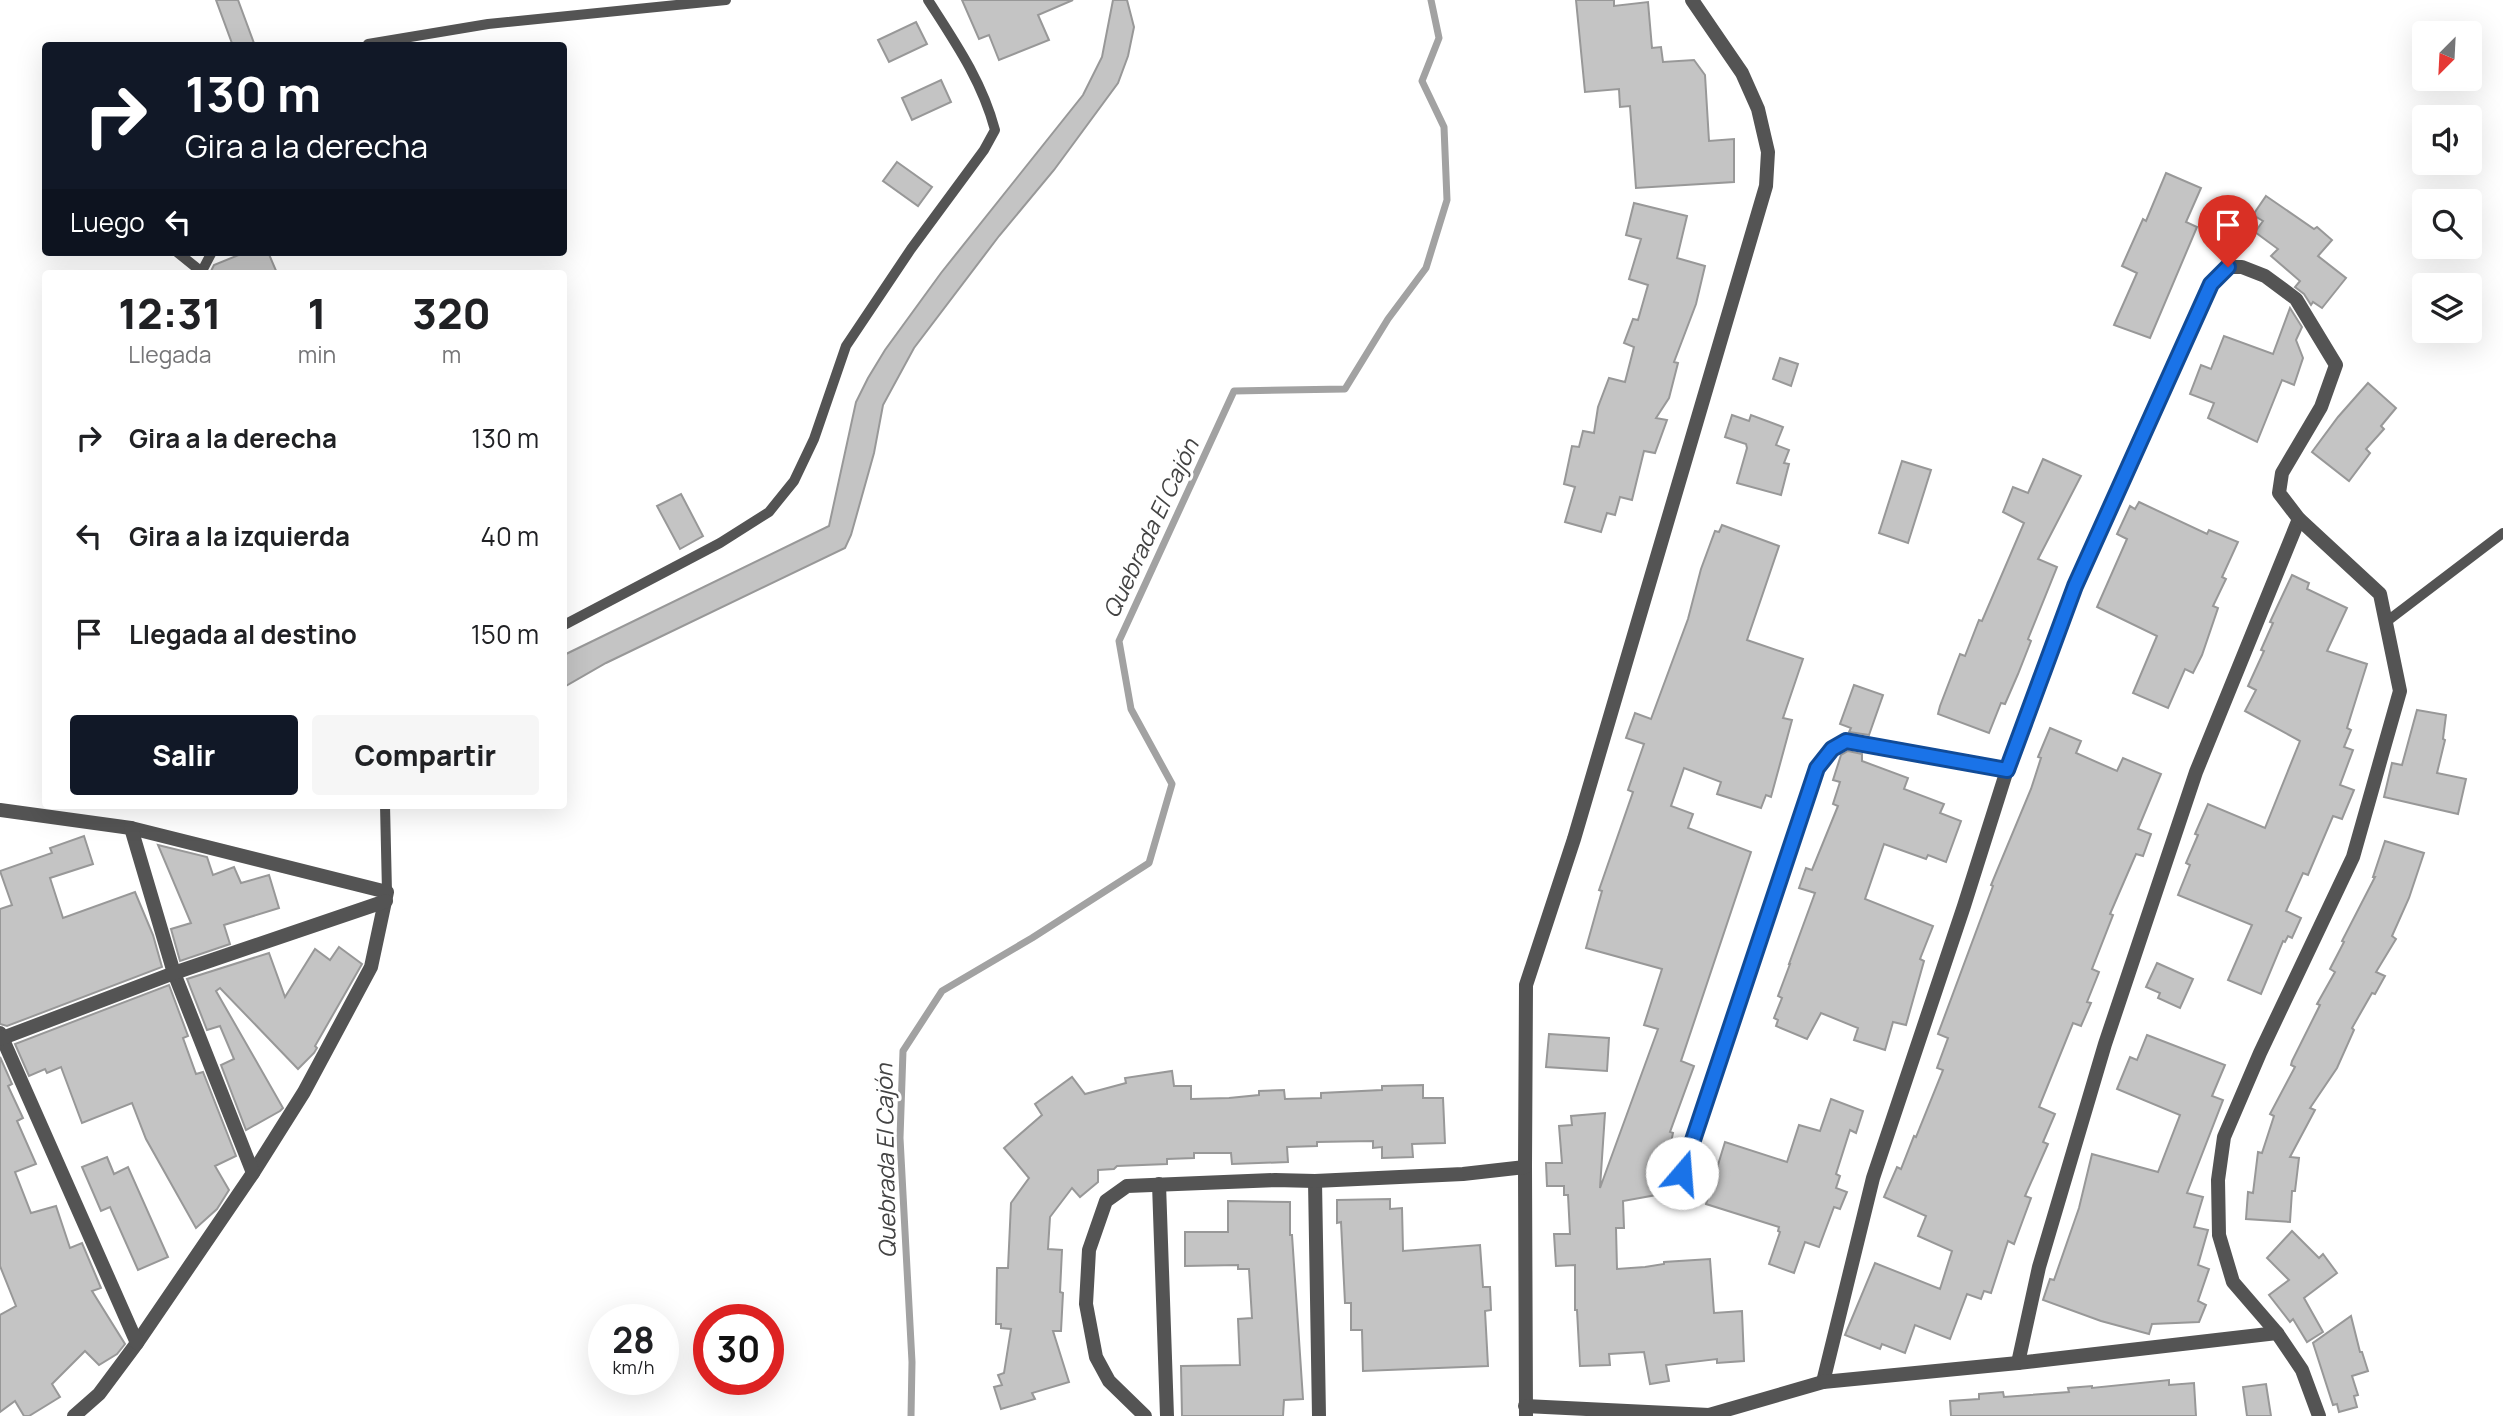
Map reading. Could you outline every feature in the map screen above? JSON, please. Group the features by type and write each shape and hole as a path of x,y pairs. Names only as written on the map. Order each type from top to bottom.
{"street":[{"path":"1692,0 1742,73 1758,109 1769,152 1766,186 1574,839 1526,985 1526,1411 1709,1415 1822,1382 2277,1333"},
{"path":"1822,1382 1873,1178 2007,770 2075,586 2211,284 2228,267 2242,267 2265,276 2296,299 2336,365 2320,407 2283,473 2279,493 2299,519 2380,594 2400,691 2353,857 2260,1053 2224,1137 2218,1180 2219,1235 2234,1282 2277,1333 2302,1370 2319,1416"},
{"path":"2018,1363 2039,1267 2113,1018 2196,772 2299,519"},
{"path":"1674,1199 1817,768 1832,749 1846,741 2007,770"},
{"path":"0,810 131,828 386,896"},
{"path":"131,828 174,973 253,1173"},
{"path":"137,1343 1,1037 386,896"},
{"path":"74,1416 99,1394 137,1343 253,1173 304,1092 371,967 386,896"},
{"path":"1145,1416 1109,1381 1096,1357 1086,1304 1089,1250 1106,1201 1127,1186 1463,1174 1525,1167"},
{"path":"1315,1181 1319,1416"},
{"path":"1159,1184 1167,1416"}],"lane":[{"path":"380,42 488,24 726,0"},
{"path":"567,623 720,543 769,512 794,481 814,439 846,346 995,130 991,113 970,63 928,0"},
{"path":"182,256 200,270"},
{"path":"2386,622 2503,533"},
{"path":"385,809 386,896"}],"building":[{"path":"216,0 238,0 254,42 232,42"},
{"path":"962,0 1073,0 1038,15 1049,40 999,60 989,35 979,39"},
{"path":"1113,0 1127,0 1134,27 1128,56 1118,83 1054,170 999,236 914,348 883,405 874,453 845,548 606,663 567,685 567,654 829,526 856,402 868,378 941,273 1083,95 1102,57"},
{"path":"1576,0 1614,0 1614,6 1648,2 1652,48 1661,47 1663,62 1694,60 1705,75 1709,141 1734,139 1734,182 1636,188 1630,106 1620,107 1619,89 1585,92"},
{"path":"916,22 927,44 889,62 878,40"},
{"path":"941,80 951,102 912,120 902,98"},
{"path":"897,162 932,187 918,206 883,181"},
{"path":"2166,173 2201,188 2186,222 2197,227 2150,338 2114,325 2137,273 2122,266 2143,219 2146,221"},
{"path":"2266,196 2314,229 2317,227 2332,240 2318,256 2346,278 2322,308 2313,302 2311,305 2295,287 2300,281 2271,256 2278,249 2255,232 2263,221 2253,215"},
{"path":"1634,203 1687,216 1677,258 1705,266 1696,304 1674,362 1678,363 1669,398 1656,418 1667,420 1655,453 1644,451 1632,500 1620,497 1615,515 1607,513 1601,532 1565,522 1575,487 1564,484 1572,446 1579,447 1583,431 1594,433 1598,407 1609,378 1625,382 1634,347 1624,343 1633,319 1638,320 1648,285 1629,279 1641,239 1626,235"},
{"path":"236,256 270,256 276,270 212,270 214,265"},
{"path":"2290,308 2302,327 2296,340 2303,358 2294,385 2282,380 2257,442 2208,418 2214,403 2190,394 2201,365 2211,369 2224,336 2273,354"},
{"path":"1780,358 1798,364 1791,386 1773,379"},
{"path":"2368,383 2396,408 2381,426 2384,429 2366,449 2370,453 2349,481 2312,452"},
{"path":"1732,415 1749,421 1751,415 1783,427 1776,445 1789,450 1784,463 1789,464 1781,495 1737,483 1747,448 1746,444 1725,437"},
{"path":"2043,459 2081,476 2038,559 2057,567 2028,639 2031,641 2018,674 2005,704 2001,703 1989,733 1938,714 1960,654 1965,656 2024,523 2003,512 2013,487 2028,493"},
{"path":"1902,461 1931,470 1908,543 1879,533"},
{"path":"681,494 703,536 680,549 657,506"},
{"path":"2139,502 2207,534 2209,530 2238,542 2222,577 2226,579 2213,606 2218,608 2202,655 2193,673 2185,669 2168,708 2133,693 2157,636 2097,607 2127,539 2117,534 2130,506 2135,509"},
{"path":"1722,525 1779,546 1747,640 1803,659 1783,718 1792,720 1771,797 1766,795 1761,808 1717,794 1721,782 1684,768 1671,806 1693,814 1688,828 1751,852 1681,1061 1694,1066 1670,1132 1673,1133 1667,1162 1656,1195 1623,1201 1624,1228 1616,1228 1617,1269 1710,1259 1714,1313 1742,1311 1744,1361 1717,1363 1717,1359 1666,1365 1669,1381 1650,1384 1644,1352 1609,1354 1610,1365 1580,1366 1575,1310 1575,1265 1556,1266 1554,1234 1570,1234 1568,1195 1564,1195 1564,1186 1547,1186 1546,1163 1562,1163 1559,1126 1572,1125 1571,1116 1605,1113 1600,1188 1658,1029 1644,1025 1662,969 1586,948 1602,891 1599,890 1633,792 1628,790 1644,744 1626,738 1635,713 1651,719 1688,619 1701,569 1715,531 1719,532"},
{"path":"2292,575 2309,583 2307,589 2347,608 2327,651 2367,664 2347,728 2351,730 2344,747 2353,750 2340,785 2354,790 2342,819 2333,816 2308,875 2303,873 2286,911 2301,918 2292,938 2288,936 2285,942 2283,941 2261,994 2228,980 2252,925 2178,895 2190,865 2186,863 2198,835 2195,834 2208,804 2265,828 2300,741 2245,711 2256,690 2248,686 2264,651 2261,650 2273,623 2270,622"},
{"path":"1854,685 1883,695 1869,735 1849,732 1851,728 1840,724"},
{"path":"2417,710 2446,715 2445,740 2437,773 2466,779 2458,814 2384,797 2392,763 2402,765"},
{"path":"2050,728 2081,741 2076,753 2117,771 2123,758 2161,774 2138,829 2151,834 2143,856 2136,854 2110,914 2113,915 2092,969 2099,972 2087,1002 2091,1003 2081,1026 2073,1023 2039,1107 2055,1114 2043,1142 2048,1144 2025,1196 2031,1198 2014,1244 2008,1241 1991,1293 1984,1291 1981,1299 1967,1294 1950,1339 1915,1325 1905,1353 1882,1344 1880,1349 1845,1335 1875,1263 1940,1289 1952,1251 1918,1236 1926,1216 1884,1197 1897,1167 1901,1169 1914,1136 1916,1137 1943,1070 1937,1068 1948,1038 1938,1034 1993,886 1991,885 2031,789 2041,758 2038,757"},
{"path":"1848,751 1862,754 1862,761 1908,778 1904,789 1944,804 1940,813 1961,821 1946,862 1928,855 1926,859 1884,844 1865,899 1933,926 1920,959 1924,961 1906,1025 1893,1022 1885,1050 1854,1040 1858,1028 1821,1013 1807,1039 1776,1026 1778,1020 1774,1018 1782,998 1778,996 1815,893 1799,888 1806,868 1812,870 1838,806 1833,804 1840,782 1833,780 1841,755"},
{"path":"84,836 93,864 50,878 63,918 135,892 153,935 162,967 7,1026 0,1024 0,909 12,905 0,871 52,853 50,848"},
{"path":"2385,841 2424,853 2409,898 2392,936 2396,939 2376,972 2385,976 2352,1028 2354,1030 2337,1068 2310,1108 2315,1110 2290,1157 2299,1158 2295,1191 2292,1191 2290,1222 2246,1219 2248,1192 2253,1193 2258,1152 2262,1153 2274,1116 2270,1114 2295,1067 2291,1065 2292,1061 2320,1005 2317,1004 2335,972 2330,969 2375,877"},
{"path":"158,845 207,857 213,875 234,867 241,883 269,875 279,908 224,925 230,944 180,961 171,929 191,923"},
{"path":"339,947 362,964 315,1046 317,1048 314,1053 298,1069 220,988 216,991 283,1108 246,1130 221,1065 234,1059 220,1026 207,1030 187,979 269,953 285,997 315,949 330,960"},
{"path":"2157,963 2193,979 2180,1008 2158,998 2160,993 2146,987"},
{"path":"169,985 188,1036 183,1038 196,1074 203,1072 236,1156 215,1166 229,1190 217,1209 196,1228 146,1139 132,1103 82,1123 61,1067 47,1073 45,1069 29,1076 15,1044"},
{"path":"1549,1034 1609,1038 1607,1071 1546,1067"},
{"path":"2147,1035 2225,1065 2212,1096 2223,1100 2187,1193 2203,1197 2194,1227 2208,1230 2198,1265 2209,1269 2198,1301 2206,1305 2199,1322 2152,1324 2149,1334 2101,1321 2043,1300 2050,1279 2054,1280 2079,1208 2092,1154 2158,1172 2180,1115 2117,1089 2130,1057 2137,1060"},
{"path":"0,1057 12,1084 8,1086 23,1118 17,1121 36,1164 15,1172 31,1213 56,1206 70,1248 82,1243 101,1288 92,1291 125,1344 117,1354 99,1365 85,1351 52,1384 60,1397 29,1416 24,1416 15,1401 0,1412 0,1315 16,1306 0,1266"},
{"path":"1172,1071 1174,1086 1191,1086 1191,1099 1229,1098 1259,1095 1259,1091 1284,1090 1285,1099 1321,1098 1321,1093 1382,1090 1382,1086 1423,1085 1423,1098 1443,1098 1445,1143 1412,1144 1413,1157 1382,1158 1382,1147 1373,1148 1373,1141 1317,1142 1317,1146 1287,1147 1288,1162 1232,1164 1231,1153 1194,1153 1194,1158 1167,1159 1167,1164 1117,1166 1114,1169 1098,1170 1098,1182 1080,1197 1072,1188 1050,1217 1048,1249 1062,1250 1061,1331 1053,1331 1069,1382 1032,1393 1035,1399 1001,1409 994,1387 1002,1385 998,1375 1004,1373 1011,1329 1001,1328 1001,1324 996,1324 997,1268 1008,1268 1011,1203 1029,1178 1004,1148 1042,1115 1035,1104 1072,1077 1085,1094 1126,1083 1125,1078"},
{"path":"1831,1099 1863,1111 1856,1133 1850,1130 1836,1174 1840,1176 1836,1188 1847,1192 1840,1209 1834,1207 1819,1247 1805,1242 1794,1273 1769,1264 1780,1232 1779,1227 1706,1204 1725,1142 1787,1162 1799,1125 1820,1131"},
{"path":"107,1157 114,1174 128,1167 168,1257 138,1270 110,1207 101,1211 82,1167"},
{"path":"1390,1199 1390,1209 1402,1208 1403,1251 1480,1245 1483,1287 1490,1287 1491,1310 1485,1311 1488,1366 1363,1371 1362,1330 1351,1330 1351,1303 1345,1303 1341,1222 1337,1223 1337,1200"},
{"path":"1228,1201 1290,1202 1290,1235 1303,1399 1284,1400 1283,1416 1182,1416 1181,1366 1240,1365 1238,1319 1252,1318 1249,1269 1238,1269 1238,1265 1185,1266 1185,1232 1228,1232"},
{"path":"2292,1231 2319,1258 2323,1254 2337,1273 2304,1298 2323,1332 2307,1342 2293,1319 2290,1322 2269,1295 2289,1280 2267,1258"},
{"path":"2351,1316 2368,1371 2352,1376 2358,1395 2354,1396 2357,1407 2339,1412 2337,1404 2333,1405 2313,1343"},
{"path":"2169,1380 2169,1385 2194,1383 2196,1416 1951,1416 1950,1401 1979,1399 1979,1394 2003,1392 2004,1397 2069,1392 2068,1388"},
{"path":"2266,1384 2271,1416 2247,1416 2243,1387"}],"waterway":[{"name":"Quebrada El Cajón","path":"911,1416 912,1362 900,1138 903,1051 942,991 1032,938 1149,863 1172,784 1131,709 1119,641 1234,391 1345,389 1388,319 1426,268 1447,200 1444,127 1422,81 1439,38 1431,0"}],"route":[{"path":"1682,1173 1817,768 1832,749 1846,741 2007,770 2075,586 2211,284 2228,267"}]}
